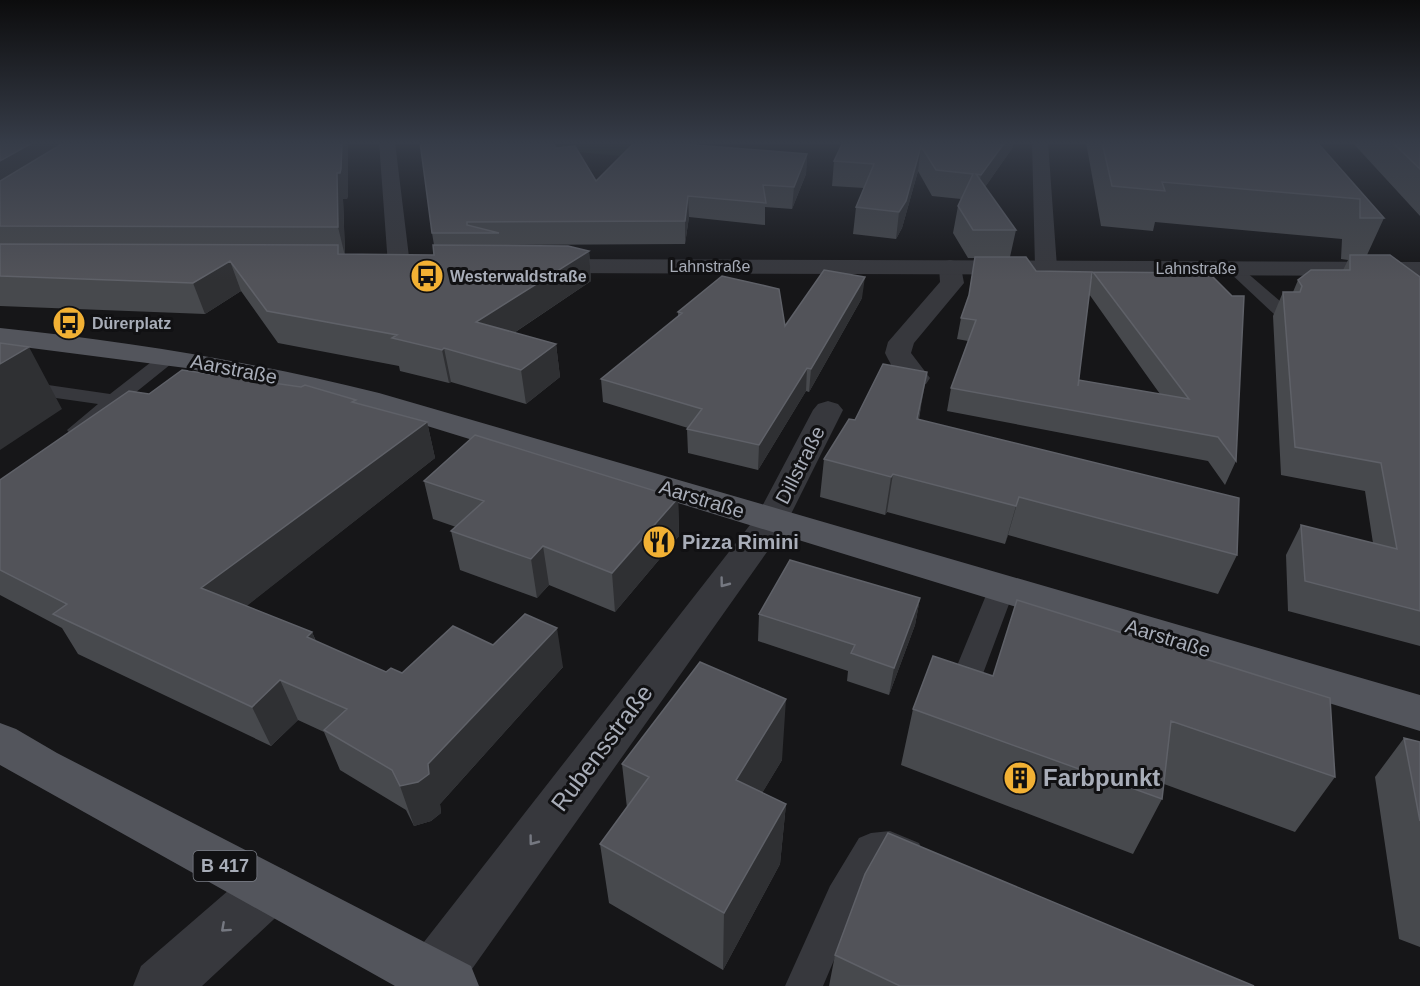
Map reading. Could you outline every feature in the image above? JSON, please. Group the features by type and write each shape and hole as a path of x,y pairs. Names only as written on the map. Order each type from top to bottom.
{"main road":[{"name":"Aarstraße","path":"3,336 170,356 302,382 369,399 1420,713"},
{"name":"B 417","path":"0,742 41,767 442,981"}],"street":[{"path":"391,188 399,266"},
{"path":"1042,188 1046,267"},
{"path":"376,265 423,266"},
{"name":"Lahnstraße","path":"529,266 1420,269"},
{"path":"916,378 904,365 898,353 901,342 952,283 950,267"},
{"name":"Dillstraße","path":"772,519 828,410"},
{"name":"Rubensstraße","path":"442,981 772,519"},
{"path":"161,986 269,889"}],"lane":[{"path":"1233,268 1281,311"},
{"path":"69,437 170,356"},
{"path":"0,384 113,400"},
{"path":"954,710 1002,588"},
{"path":"804,986 836,909 871,849 890,847 934,866"}],"building":[{"path":"0,188 337,188 338,227 0,226"},
{"path":"426,188 764,188 766,203 688,196 685,221 467,222 467,225 499,233 432,233"},
{"path":"864,188 910,188 906,201 899,212 856,207"},
{"path":"966,188 986,188 1016,230 973,230 958,206"},
{"path":"1133,188 1164,188 1165,191"},
{"path":"1232,188 1358,188 1384,218 1360,218 1360,199"},
{"path":"0,244 338,245 338,254 434,255 433,245 568,246 589,251 476,322 556,344 521,370 444,348 442,350 392,338 397,335 267,311 230,261 193,283 0,276"},
{"path":"1350,255 1390,255 1420,277 1420,611 1305,581 1301,525 1397,549 1381,463 1295,447 1283,292 1300,292 1302,286 1298,280 1311,270 1350,270"},
{"path":"975,257 1026,257 1036,271 1092,272 1078,386 1079,380 1189,399 1093,272 1209,273 1232,296 1244,296 1236,461 1218,437 951,388 976,320 961,318 969,295"},
{"path":"824,270 865,277 811,369 807,368 759,445 687,429 702,409 601,379 682,313 678,312 722,276 779,289 785,326"},
{"path":"0,343 29,347 0,364"},
{"path":"883,364 927,372 917,419 1239,498 1237,555 1019,497 1016,506 893,474 891,477 824,459 849,419 855,420"},
{"path":"182,370 301,387 305,385 356,400 352,402 427,422 201,588 312,632 307,637 386,672 391,668 402,673 453,626 493,645 525,614 557,628 428,764 429,774 418,782 400,786 392,770 324,730 347,709 280,680 252,707 53,614 67,604 0,570 0,480 129,391 149,394"},
{"path":"475,435 678,498 612,573 543,546 531,559 451,531 484,501 424,481"},
{"path":"790,560 920,598 894,668 851,653 855,645 759,614"},
{"path":"1017,600 1330,698 1335,777 1171,721 1162,799 913,709 933,656 993,676"},
{"path":"700,662 786,699 736,780 786,804 724,913 600,844 649,777 622,764"},
{"path":"1404,738 1420,742 1420,821"},
{"path":"888,833 1254,986 900,986 835,955 865,874"}],"place":[{"name":"Westerwaldstraße","path":"427,276"},
{"name":"Dürerplatz","path":"69,323"},
{"name":"Pizza Rimini","path":"659,542"},
{"name":"Farbpunkt","path":"1020,778"}]}
